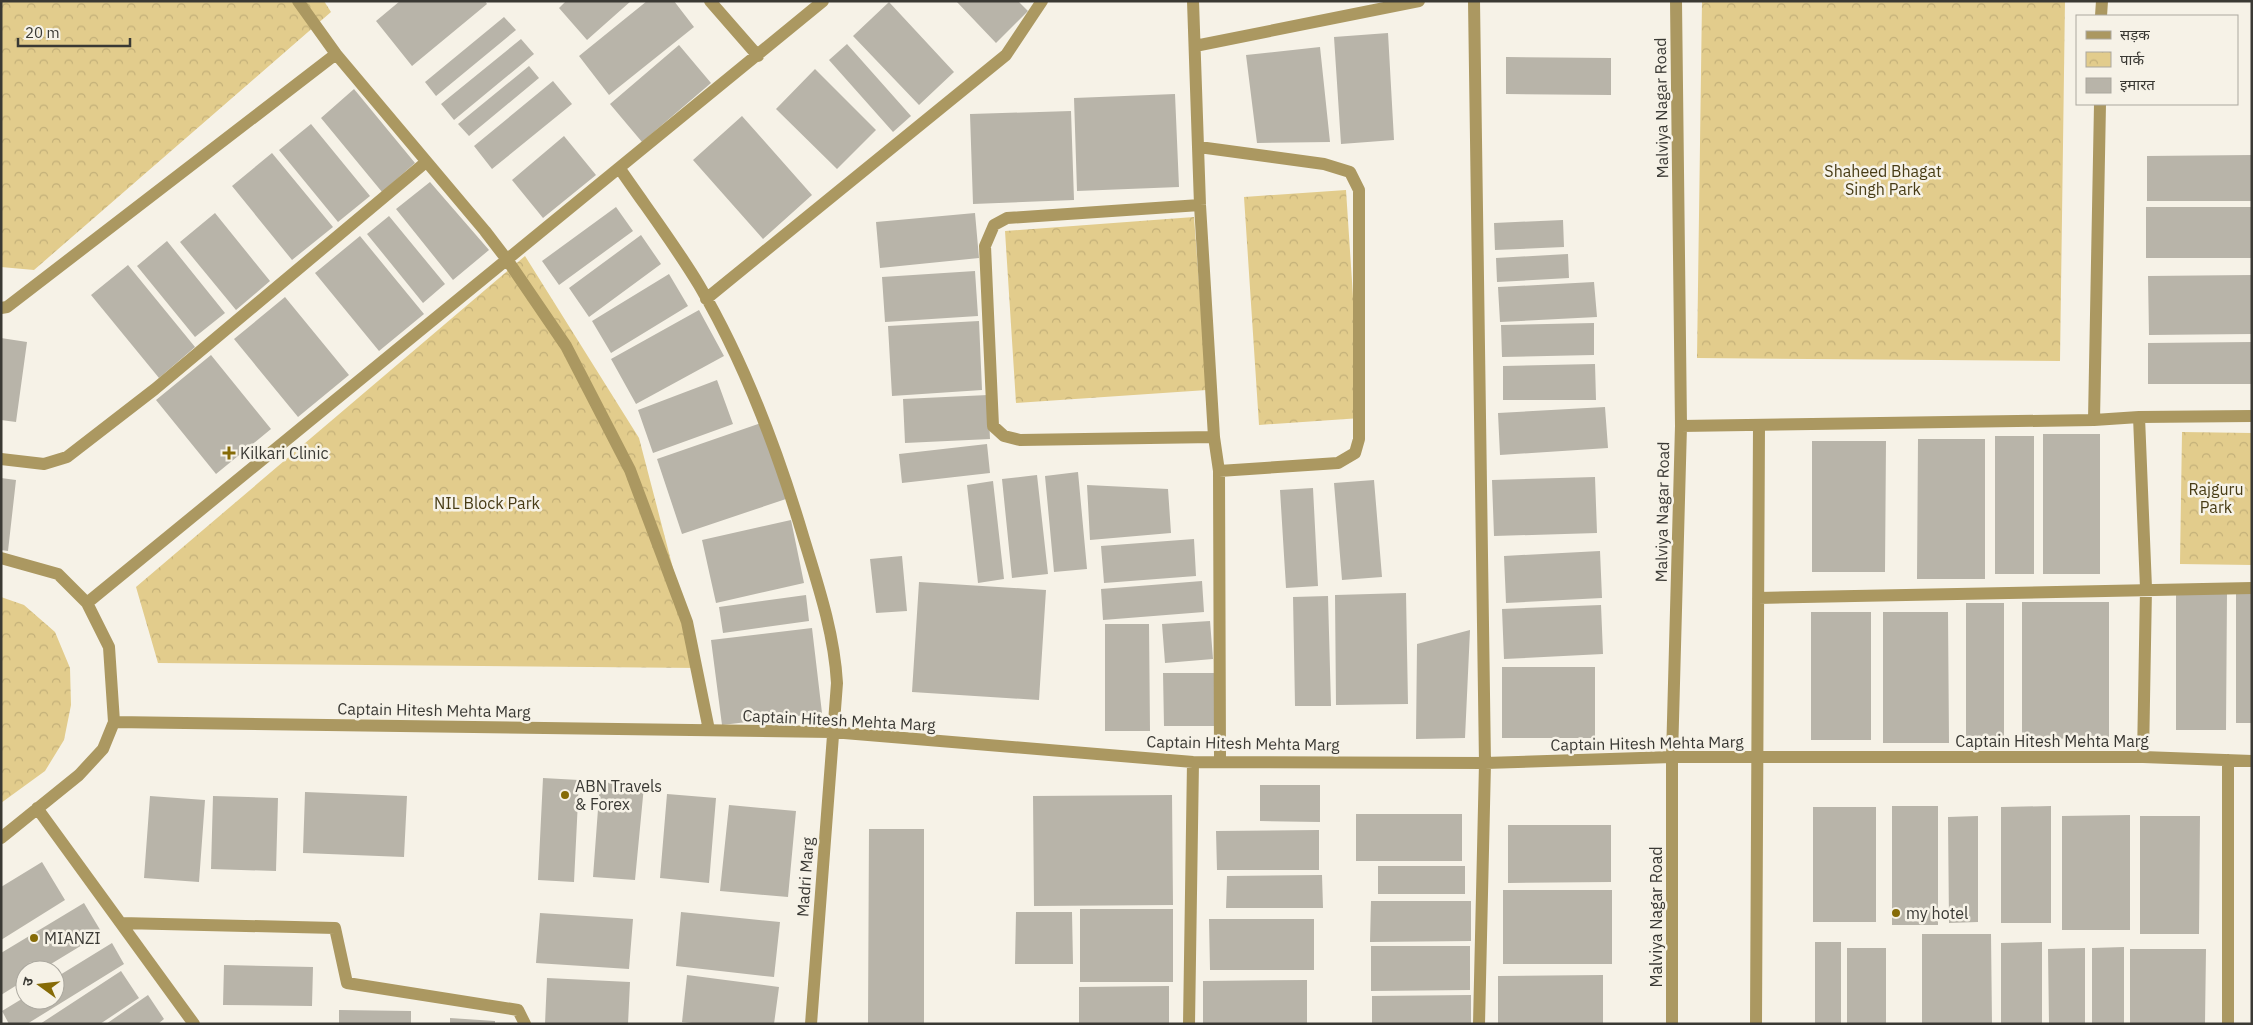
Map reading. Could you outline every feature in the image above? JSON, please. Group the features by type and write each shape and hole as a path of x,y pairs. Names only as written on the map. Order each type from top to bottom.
{"street":[{"path":"298,1 336,54 508,261 566,346 630,470 686,622 709,730"},
{"path":"710,1 758,56"},
{"path":"87,604 823,1"},
{"path":"706,299 1006,55 1042,1"},
{"path":"1193,1 1200,205 1214,437 1219,471 1220,761"},
{"path":"1195,46 1419,1"},
{"path":"1474,1 1485,763 1480,1024"},
{"name":"Malviya Nagar Road","path":"1672,1024 1672,757 1680,426 1676,1"},
{"path":"2102,1 2102,15"},
{"path":"1,308 6,307 336,54"},
{"path":"2094,420 2100,105"},
{"path":"1199,146 1324,164 1350,172 1359,190 1359,439 1355,453 1338,463 1219,471"},
{"path":"1,459 44,464 67,457 155,389 426,162"},
{"name":"Madri Marg","path":"620,169 699,284 737,356 782,467 822,599 835,651 837,683 811,1024"},
{"path":"1200,205 1007,218 994,225 985,246 993,426 1004,436 1020,440 1214,437"},
{"path":"1680,426 2094,420 2139,416 2252,416"},
{"path":"2139,416 2146,588 2143,757"},
{"path":"1756,1024 1759,425"},
{"path":"1,558 58,574 87,604 109,647 114,722 103,749 79,775 1,838"},
{"path":"1758,598 2146,588 2252,588"},
{"name":"Captain Hitesh Mehta Marg","path":"114,722 832,732 1193,762 1485,763 1672,757 2143,757 2252,761"},
{"path":"2228,760 2228,1024"},
{"path":"1189,1024 1193,762"},
{"path":"37,808 194,1024"},
{"path":"121,923 335,928 347,983 518,1010 525,1024"}],"green space":[{"path":"1,1 324,1 331,12 34,270 1,267"},
{"name":"Shaheed Bhagat Singh Park","path":"1702,1 2065,1 2060,361 1697,358"},
{"path":"1346,190 1361,418 1259,425 1244,197"},
{"path":"1194,217 1207,390 1016,403 1005,231"},
{"name":"NIL Block Park","path":"525,256 639,438 699,668 158,663 136,587"},
{"name":"Rajguru Park","path":"2182,432 2252,433 2252,565 2180,564"},
{"path":"1,597 24,605 55,632 70,668 71,705 64,740 45,771 1,803"}],"building":[{"path":"400,1 485,1 487,4 412,66 376,21"},
{"path":"566,1 631,1 587,40 559,8"},
{"path":"647,1 674,1 694,27 609,95 579,56"},
{"path":"956,1 1018,1 1028,11 996,43"},
{"path":"889,2 954,72 919,105 853,36"},
{"path":"504,17 516,30 436,96 425,82"},
{"path":"1388,33 1394,140 1341,144 1334,37"},
{"path":"521,39 534,54 454,120 441,104"},
{"path":"847,44 911,116 893,132 829,60"},
{"path":"679,45 711,83 642,142 610,104"},
{"path":"1320,47 1330,142 1257,143 1246,55"},
{"path":"1506,57 1611,58 1611,95 1506,94"},
{"path":"529,66 539,78 469,136 458,124"},
{"path":"815,69 876,130 837,169 776,109"},
{"path":"553,81 572,104 492,169 474,146"},
{"path":"354,89 415,163 382,192 321,118"},
{"path":"1175,94 1179,187 1077,191 1074,98"},
{"path":"1071,111 1074,200 973,204 970,114"},
{"path":"742,116 812,195 763,239 693,160"},
{"path":"311,124 370,196 338,222 279,150"},
{"path":"564,136 596,175 543,218 512,180"},
{"path":"272,153 333,227 292,260 232,186"},
{"path":"2252,155 2252,201 2147,201 2147,156"},
{"path":"430,182 489,250 453,280 396,209"},
{"path":"616,207 633,231 559,285 542,261"},
{"path":"2146,207 2252,207 2252,258 2146,258"},
{"path":"215,213 270,281 236,310 180,242"},
{"path":"975,213 979,258 880,268 876,222"},
{"path":"389,216 445,284 423,303 367,234"},
{"path":"1563,220 1564,247 1495,250 1494,223"},
{"path":"641,235 661,264 589,317 569,288"},
{"path":"360,236 424,314 379,351 315,273"},
{"path":"167,241 225,313 195,337 137,266"},
{"path":"1568,254 1569,278 1497,282 1496,258"},
{"path":"128,265 195,347 159,378 91,295"},
{"path":"975,271 978,316 885,322 882,277"},
{"path":"669,274 688,306 611,353 592,321"},
{"path":"2252,275 2252,334 2149,335 2148,276"},
{"path":"1594,282 1597,317 1500,322 1498,287"},
{"path":"285,297 349,375 298,417 234,339"},
{"path":"699,310 724,356 636,404 611,359"},
{"path":"979,321 982,390 892,396 888,326"},
{"path":"1594,323 1594,355 1502,357 1501,325"},
{"path":"1,338 27,342 16,422 1,420"},
{"path":"2252,342 2252,384 2148,384 2148,343"},
{"path":"211,355 271,429 216,474 156,400"},
{"path":"1595,364 1596,400 1503,400 1503,366"},
{"path":"717,380 733,424 653,453 638,410"},
{"path":"988,395 990,439 905,443 903,399"},
{"path":"1605,407 1608,448 1500,455 1498,413"},
{"path":"761,423 786,499 682,534 657,459"},
{"path":"2043,434 2100,434 2100,574 2043,574"},
{"path":"1995,436 2034,436 2034,574 1995,574"},
{"path":"1918,439 1985,439 1985,579 1917,579"},
{"path":"1812,441 1886,441 1885,572 1812,572"},
{"path":"987,444 990,473 902,483 899,454"},
{"path":"1078,472 1087,569 1054,572 1045,476"},
{"path":"1037,475 1048,574 1012,578 1002,479"},
{"path":"1595,477 1597,533 1494,536 1492,480"},
{"path":"1,478 16,480 8,551 1,550"},
{"path":"1374,480 1382,577 1342,580 1334,483"},
{"path":"993,481 1004,579 978,583 967,485"},
{"path":"1087,485 1168,489 1171,533 1090,540"},
{"path":"1313,488 1318,586 1286,588 1280,490"},
{"path":"791,520 804,583 716,603 702,540"},
{"path":"1194,539 1196,576 1104,583 1101,546"},
{"path":"1600,551 1602,598 1506,603 1504,556"},
{"path":"902,556 907,611 876,613 870,559"},
{"path":"1202,581 1204,612 1103,620 1101,589"},
{"path":"919,582 1046,590 1039,700 912,692"},
{"path":"2236,591 2252,591 2252,723 2236,723"},
{"path":"1406,593 1408,704 1336,705 1335,595"},
{"path":"2176,593 2227,593 2226,730 2176,730"},
{"path":"806,595 809,621 723,633 719,607"},
{"path":"1328,596 1331,706 1295,706 1293,597"},
{"path":"2022,602 2109,602 2109,738 2022,739"},
{"path":"1966,603 2004,603 2004,736 1966,736"},
{"path":"1601,605 1603,654 1504,659 1502,609"},
{"path":"1811,612 1871,612 1871,740 1811,740"},
{"path":"1883,612 1948,612 1949,743 1883,743"},
{"path":"1210,621 1213,659 1165,663 1162,624"},
{"path":"1105,624 1149,624 1150,731 1105,731"},
{"path":"812,628 822,713 722,725 711,640"},
{"path":"1470,630 1465,738 1416,739 1417,644"},
{"path":"1502,667 1595,667 1595,738 1502,738"},
{"path":"1163,673 1214,673 1214,726 1164,726"},
{"path":"543,778 579,780 574,882 538,880"},
{"path":"600,782 644,786 635,880 593,877"},
{"path":"1260,785 1320,785 1320,822 1260,821"},
{"path":"305,792 407,796 404,857 303,853"},
{"path":"667,794 716,798 709,883 660,878"},
{"path":"1172,795 1173,905 1034,906 1033,796"},
{"path":"150,796 205,800 199,882 144,878"},
{"path":"213,796 278,798 276,871 211,869"},
{"path":"729,805 796,811 788,897 720,891"},
{"path":"1892,806 1938,806 1938,925 1892,925"},
{"path":"2051,806 2051,923 2001,923 2001,807"},
{"path":"1813,807 1876,807 1876,922 1813,922"},
{"path":"1356,814 1462,814 1462,861 1356,861"},
{"path":"2130,815 2130,930 2062,930 2062,816"},
{"path":"1978,816 1978,922 1949,923 1948,817"},
{"path":"2140,816 2200,816 2199,934 2140,934"},
{"path":"1508,825 1611,825 1611,882 1508,883"},
{"path":"869,829 924,829 924,1024 868,1024"},
{"path":"1319,830 1319,870 1217,870 1216,831"},
{"path":"42,862 65,900 1,940 1,887"},
{"path":"1378,866 1465,866 1465,894 1378,894"},
{"path":"1322,875 1323,908 1226,908 1227,876"},
{"path":"1503,890 1612,890 1612,964 1503,964"},
{"path":"1371,901 1471,901 1471,941 1370,942"},
{"path":"84,903 102,933 57,960 15,960 15,986 1,995 1,953"},
{"path":"1080,909 1173,909 1173,982 1080,982"},
{"path":"681,912 780,922 774,977 676,966"},
{"path":"1016,912 1072,912 1073,964 1015,964"},
{"path":"540,913 633,919 629,969 536,963"},
{"path":"1209,919 1314,919 1314,970 1210,970"},
{"path":"1922,934 1991,934 1992,1024 1922,1024"},
{"path":"1815,942 1841,942 1841,1024 1815,1024"},
{"path":"2042,942 2042,1024 2001,1024 2001,943"},
{"path":"112,943 124,964 65,1000 65,972"},
{"path":"1371,946 1470,946 1470,990 1371,991"},
{"path":"2124,947 2124,1024 2092,1024 2092,948"},
{"path":"1847,948 1886,948 1886,1024 1847,1024"},
{"path":"2085,948 2085,1024 2049,1024 2048,949"},
{"path":"2130,949 2206,949 2205,1024 2130,1024"},
{"path":"224,965 313,967 312,1006 223,1005"},
{"path":"121,971 139,998 100,1024 40,1024 61,1010 65,1010 65,1008"},
{"path":"687,975 779,987 774,1024 701,1024 682,1022"},
{"path":"1603,975 1603,1024 1498,1024 1498,976"},
{"path":"547,978 630,982 628,1024 545,1024"},
{"path":"1307,980 1307,1024 1203,1024 1203,981"},
{"path":"1169,986 1169,1024 1079,1024 1079,987"},
{"path":"148,995 164,1019 158,1024 106,1024"},
{"path":"1471,995 1471,1024 1372,1024 1372,996"},
{"path":"15,1003 15,1010 50,1010 27,1024 9,1024 2,1011"},
{"path":"339,1010 411,1011 411,1024 339,1024"},
{"path":"450,1018 495,1021 495,1024 450,1024"}],"place":[{"name":"Kilkari Clinic","path":"229,453"},
{"name":"ABN Travels & Forex","path":"565,795"},
{"name":"my hotel","path":"1896,913"},
{"name":"MIANZI","path":"34,938"}]}
